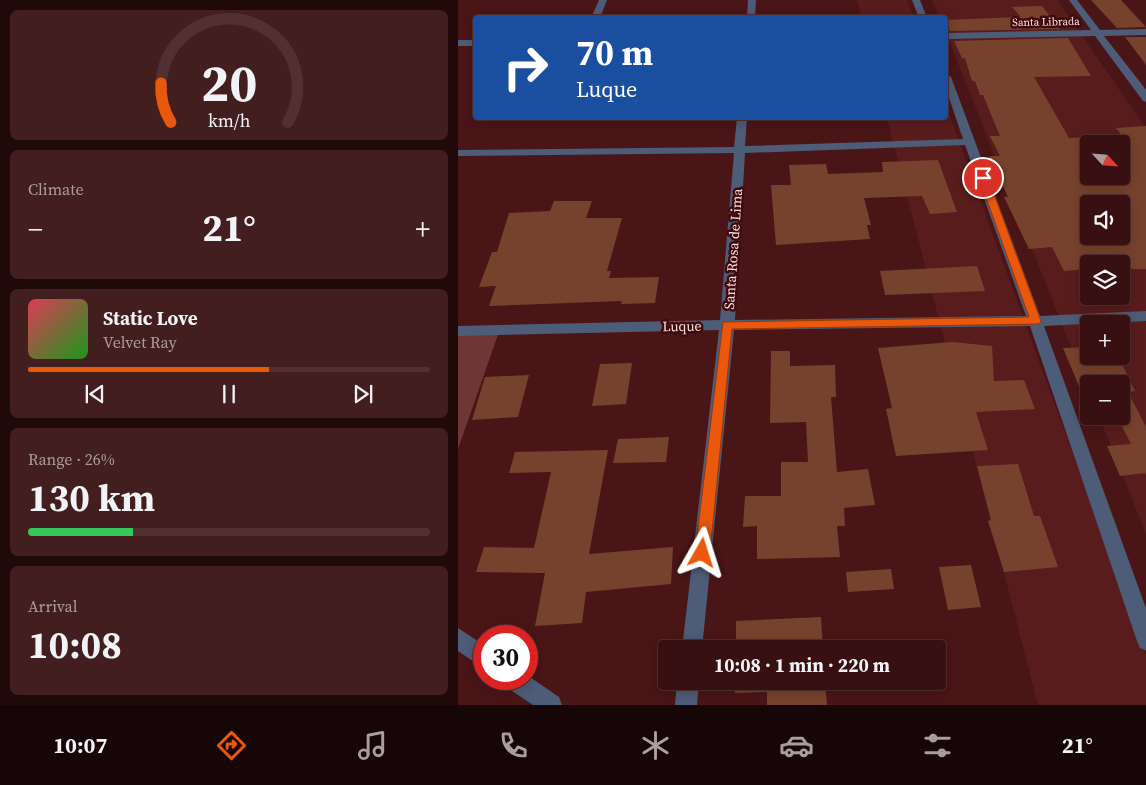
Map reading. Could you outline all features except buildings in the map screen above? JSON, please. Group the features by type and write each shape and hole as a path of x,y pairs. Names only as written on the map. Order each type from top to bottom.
{"street":[{"path":"596,15 603,0"},
{"path":"751,15 752,0"},
{"path":"916,0 922,15"},
{"path":"1073,0 1146,99"},
{"name":"Santa Librada","path":"948,36 1146,32"},
{"path":"458,43 473,42"},
{"path":"948,82 1035,321 1146,641"},
{"name":"Santa Rosa de Lima","path":"693,640 727,325 742,120"},
{"path":"458,153 740,150 970,142"},
{"name":"Luque","path":"458,331 1035,321 1146,316"},
{"path":"458,638 473,649"},
{"path":"530,690 551,705"},
{"path":"686,705 687,690"}],"shaded area":[{"path":"857,0 907,0 912,15 861,15"},
{"path":"932,0 1057,0 1146,128 1146,534 1103,425 1130,425 1130,375 1082,375 948,38 948,15 938,15"},
{"path":"948,111 1146,655 1146,705 1038,705 888,120 948,120"},
{"path":"500,329 458,449 458,330"}],"route":[{"path":"702,553 727,325 1035,321 983,178"}]}
